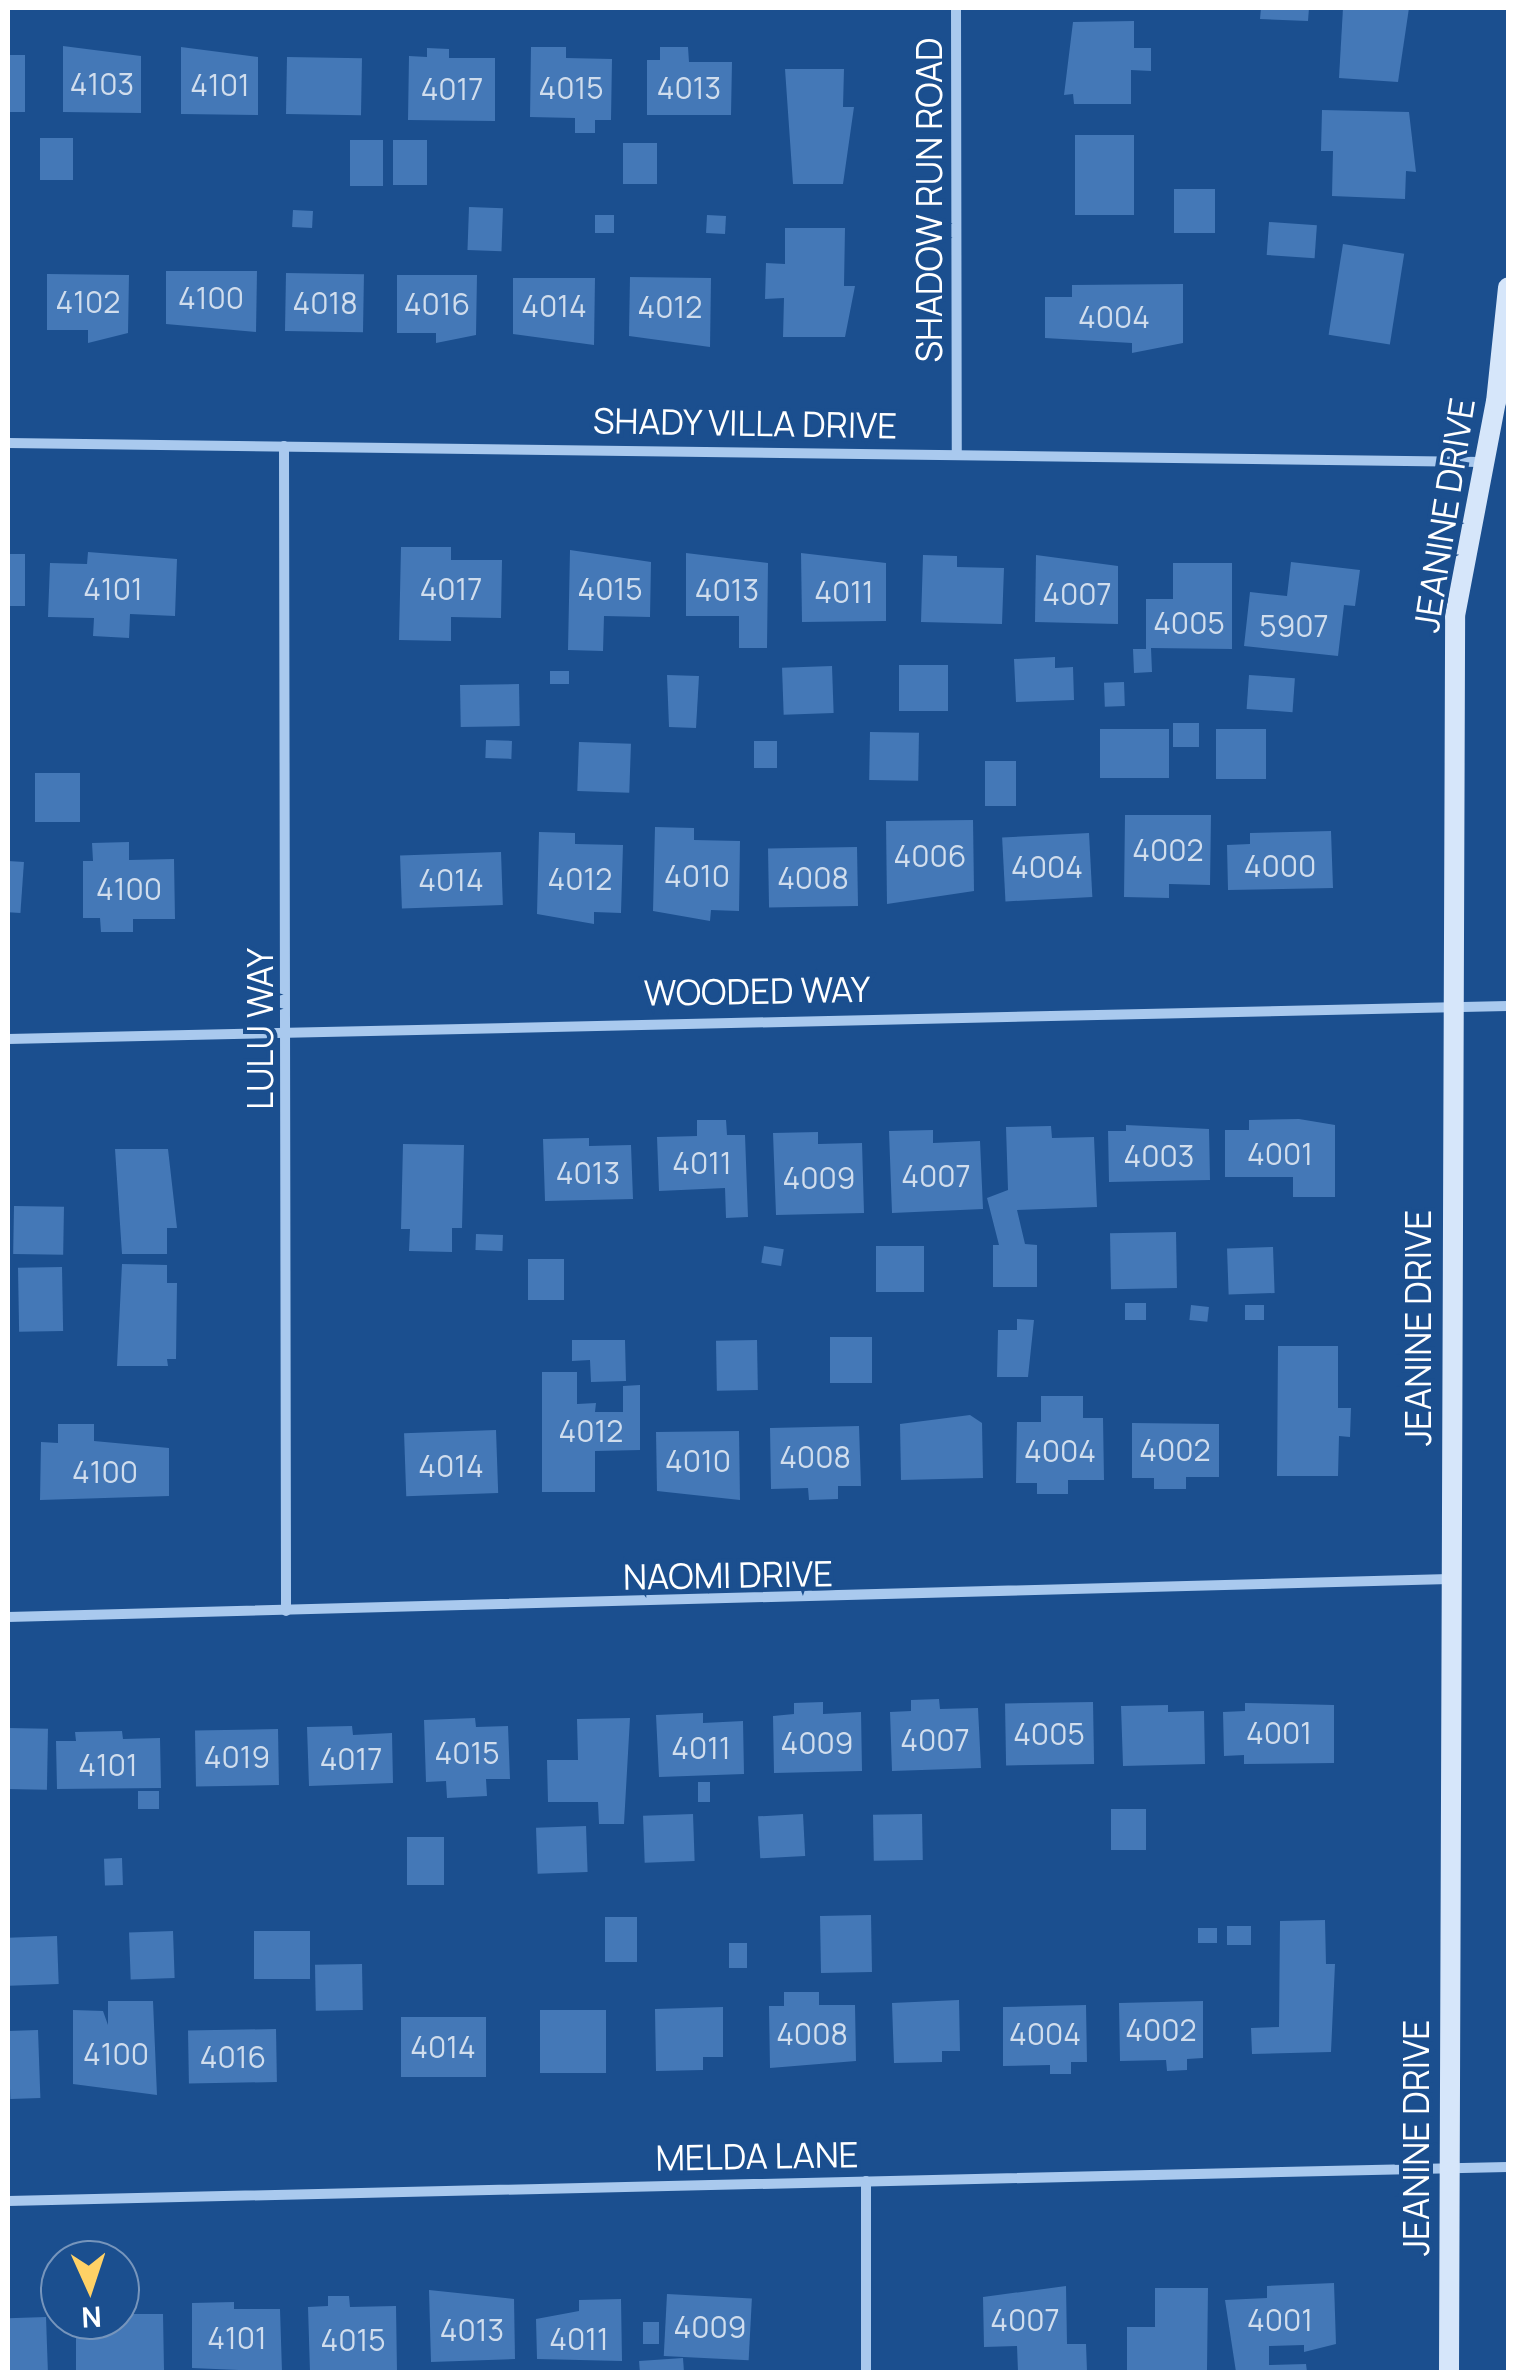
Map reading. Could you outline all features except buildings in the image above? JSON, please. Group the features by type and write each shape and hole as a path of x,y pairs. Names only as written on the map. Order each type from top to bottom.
{"street":[{"name":"SHADOW RUN ROAD","path":"956,8 957,452"},
{"name":"JEANINE DRIVE","path":"1449,2372 1455,616 1483,462 1508,288"},
{"name":"SHADY VILLA DRIVE","path":"8,443 957,452 1483,462"},
{"name":"LULU WAY","path":"284,446 286,1611"},
{"name":"WOODED WAY","path":"8,1039 1508,1006"},
{"name":"NAOMI DRIVE","path":"8,1618 1449,1579"},
{"name":"MELDA LANE","path":"8,2200 1508,2167"},
{"path":"866,2180 866,2372"}]}
